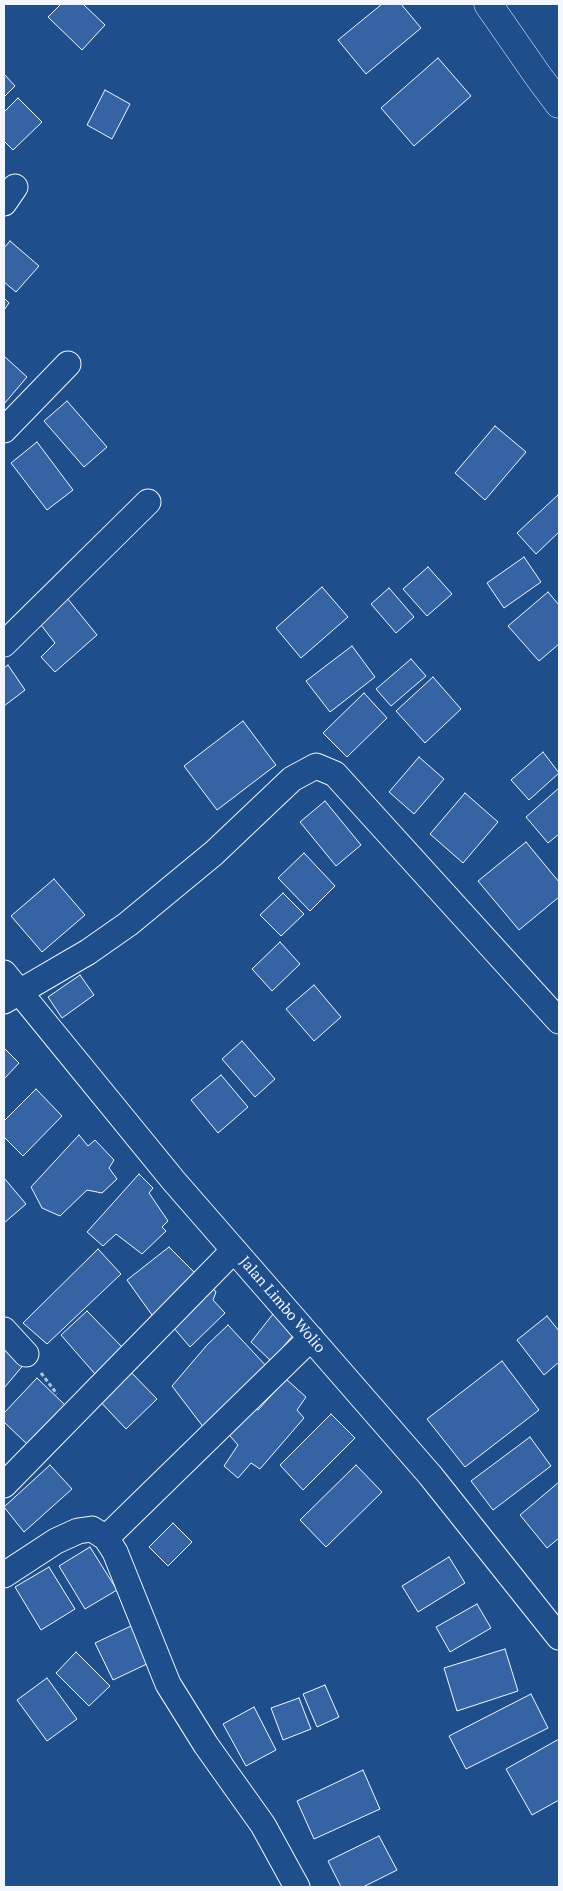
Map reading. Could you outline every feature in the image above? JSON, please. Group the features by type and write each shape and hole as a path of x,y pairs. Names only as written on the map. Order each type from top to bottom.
{"highway":[{"path":"488,4 559,104"}],"street":[{"path":"4,430 68,364"},
{"path":"4,644 148,502"},
{"path":"11,997 88,952 128,924 214,853 292,779 316,766 335,774 559,1021"},
{"name":"Jalan Limbo Wolio","path":"4,972 11,997 430,1475 559,1637"},
{"path":"4,1484 234,1250"},
{"path":"4,1330 26,1354"},
{"path":"106,1538 311,1338"},
{"path":"4,1575 56,1541 78,1531 92,1529 106,1538 114,1552 168,1684 206,1745 263,1825 297,1887"}],"path":[{"path":"26,1354 73,1414"}],"building":[{"path":"61,4 83,4 105,25 82,50 48,17"},
{"path":"382,4 401,4 421,28 366,74 338,40"},
{"path":"438,58 471,96 414,146 381,108"},
{"path":"4,74 15,86 4,97"},
{"path":"105,90 130,104 112,139 87,125"},
{"path":"18,98 42,122 13,150 4,141 4,112"},
{"path":"10,241 39,266 16,292 4,282 4,248"},
{"path":"4,298 9,303 4,310"},
{"path":"4,356 27,377 4,404"},
{"path":"67,401 107,447 84,467 44,421"},
{"path":"495,426 526,452 485,500 455,473"},
{"path":"37,442 73,490 47,510 11,463"},
{"path":"558,495 559,532 536,554 517,533"},
{"path":"524,557 541,582 504,608 487,583"},
{"path":"428,567 452,594 427,616 403,589"},
{"path":"322,587 348,617 301,658 276,628"},
{"path":"389,588 414,617 396,633 371,604"},
{"path":"548,592 559,605 559,644 539,661 508,626"},
{"path":"67,598 97,635 55,672 41,657 55,643 41,625"},
{"path":"352,646 375,677 330,712 306,681"},
{"path":"411,659 426,676 391,706 376,689"},
{"path":"8,665 25,690 4,706 4,668"},
{"path":"433,677 461,709 425,743 396,711"},
{"path":"364,693 387,718 347,757 323,733"},
{"path":"243,721 276,765 217,810 184,766"},
{"path":"543,752 559,773 529,800 511,780"},
{"path":"419,757 444,779 414,814 389,792"},
{"path":"559,788 559,834 548,843 526,817"},
{"path":"465,793 498,822 463,863 430,834"},
{"path":"325,801 361,845 336,866 300,822"},
{"path":"526,842 559,882 559,897 519,930 478,881"},
{"path":"304,853 335,886 310,911 278,878"},
{"path":"54,879 85,915 42,952 11,916"},
{"path":"283,893 304,914 281,936 260,915"},
{"path":"280,942 300,964 272,991 252,969"},
{"path":"80,975 94,995 62,1018 48,997"},
{"path":"314,985 341,1017 314,1041 286,1009"},
{"path":"242,1041 275,1079 255,1097 222,1059"},
{"path":"4,1048 19,1063 4,1079"},
{"path":"221,1075 248,1107 218,1133 191,1100"},
{"path":"36,1089 62,1116 23,1156 4,1137 4,1121"},
{"path":"79,1135 88,1146 95,1140 114,1160 109,1168 117,1179 102,1193 87,1190 60,1216 42,1208 31,1187"},
{"path":"139,1174 153,1188 149,1193 168,1221 162,1227 166,1231 142,1254 116,1234 103,1246 87,1232"},
{"path":"4,1178 26,1204 4,1223"},
{"path":"169,1247 200,1278 152,1315 127,1280"},
{"path":"98,1249 121,1274 47,1344 23,1323"},
{"path":"209,1283 216,1292 213,1300 225,1313 190,1347 167,1320"},
{"path":"87,1311 122,1347 95,1374 61,1335"},
{"path":"273,1314 295,1333 271,1361 251,1342"},
{"path":"547,1316 559,1331 559,1362 544,1375 517,1340"},
{"path":"228,1325 268,1368 204,1428 172,1386 207,1345"},
{"path":"4,1342 26,1362 4,1388"},
{"path":"502,1361 539,1410 465,1467 427,1419"},
{"path":"125,1366 157,1399 126,1429 95,1396"},
{"path":"37,1378 66,1406 29,1446 4,1422 4,1413"},
{"path":"286,1379 306,1397 297,1410 304,1418 260,1469 251,1463 238,1478 224,1466 238,1445 224,1429 251,1407 258,1410"},
{"path":"331,1414 355,1438 303,1490 280,1465"},
{"path":"530,1437 551,1466 493,1510 471,1481"},
{"path":"50,1465 72,1489 24,1532 4,1507"},
{"path":"356,1465 382,1492 326,1547 300,1520"},
{"path":"559,1482 559,1538 547,1548 520,1515"},
{"path":"173,1523 192,1542 168,1566 149,1547"},
{"path":"90,1547 117,1590 85,1609 59,1566"},
{"path":"449,1557 465,1583 418,1612 402,1586"},
{"path":"49,1567 75,1609 41,1630 15,1587"},
{"path":"477,1604 491,1628 450,1652 436,1627"},
{"path":"131,1626 149,1663 113,1680 95,1643"},
{"path":"505,1649 518,1691 457,1711 444,1668"},
{"path":"76,1652 110,1686 89,1706 56,1673"},
{"path":"47,1678 77,1719 47,1741 17,1700"},
{"path":"325,1685 339,1717 317,1727 303,1694"},
{"path":"531,1694 548,1728 466,1769 449,1736"},
{"path":"299,1698 311,1729 283,1740 271,1708"},
{"path":"254,1707 276,1750 246,1766 223,1724"},
{"path":"559,1739 559,1800 532,1815 506,1769"},
{"path":"363,1770 380,1809 314,1839 297,1801"},
{"path":"379,1836 397,1870 363,1887 341,1887 328,1861"}]}
